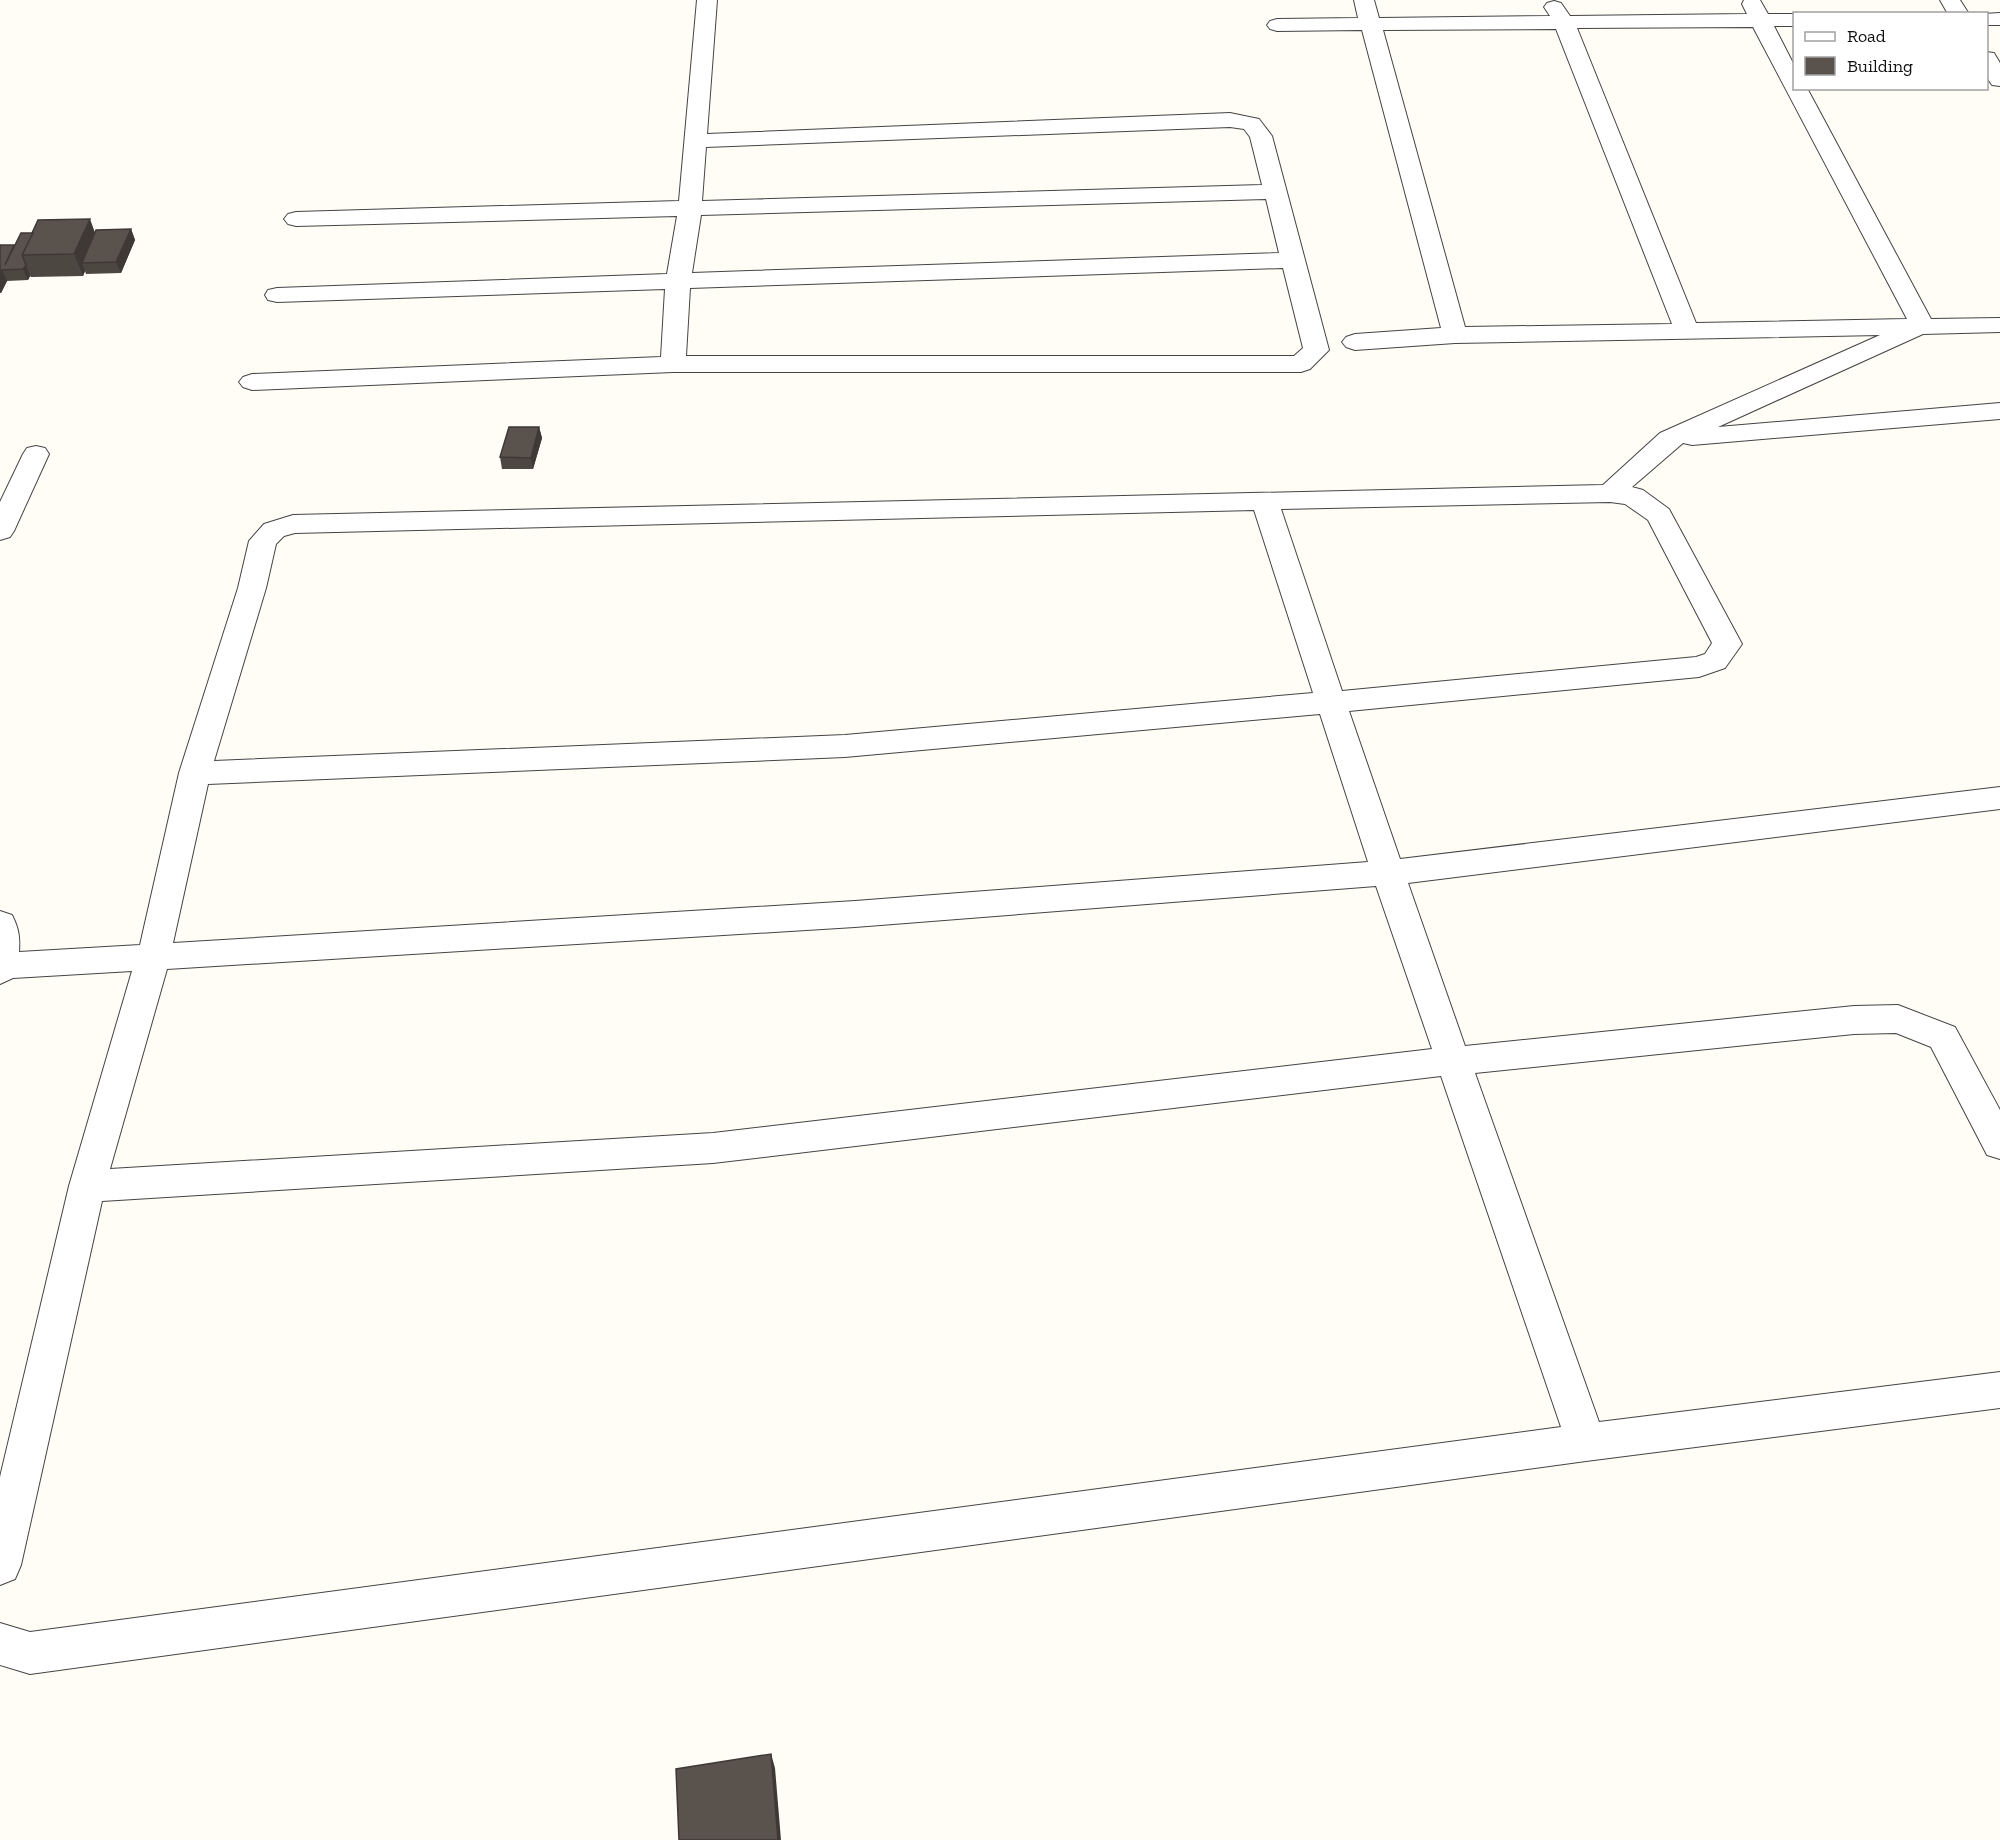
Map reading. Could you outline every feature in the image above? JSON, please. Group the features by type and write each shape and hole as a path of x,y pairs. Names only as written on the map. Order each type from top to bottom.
{"street":[{"path":"673,364 678,283 690,208 707,0"},
{"path":"1364,0 1455,335"},
{"path":"1550,0 1564,22 1688,331"},
{"path":"1749,0 1793,83"},
{"path":"1277,25 1793,20"},
{"path":"1988,61 2000,80"},
{"path":"1797,90 1922,325"},
{"path":"252,382 673,364 1301,364 1316,350 1261,136 1251,124 1230,120 696,141"},
{"path":"296,219 1276,192"},
{"path":"277,295 1294,260"},
{"path":"1610,493 1669,439 1922,325"},
{"path":"1355,342 1455,335 2000,325"},
{"path":"1669,439 2000,411"},
{"path":"3,517 36,454"},
{"path":"0,1565 87,1186 154,955 195,773 252,588 263,541 274,530 293,524 1610,493 1633,496 1659,515 1727,644 1715,661 1699,667 845,746 195,773"},
{"path":"1265,502 1452,1061 1586,1442"},
{"path":"0,924 4,934 1,968 154,955 855,914 1388,873 2000,798"},
{"path":"87,1186 713,1148 1452,1061 1854,1020 1898,1019 1943,1037 2000,1144"},
{"path":"0,1644 30,1653 1586,1442 2000,1390"}],"building":[{"path":"90,219 74,254 22,255 38,220"},
{"path":"131,229 116,262 82,263 96,230"},
{"path":"21,233 33,233 22,255 26,265 23,269 2,270 0,274 0,245 14,245 5,265"},
{"path":"509,427 539,427 531,458 500,457"},
{"path":"771,1754 778,1840 679,1840 676,1769"}]}
